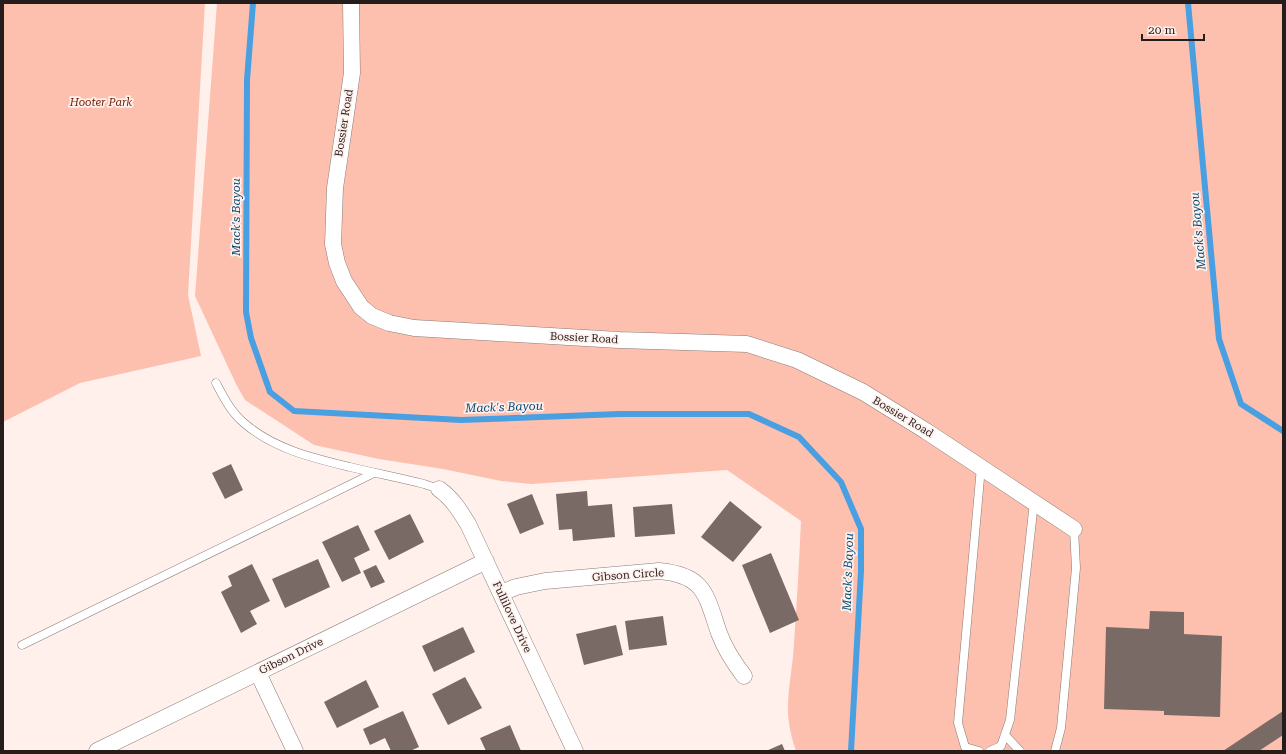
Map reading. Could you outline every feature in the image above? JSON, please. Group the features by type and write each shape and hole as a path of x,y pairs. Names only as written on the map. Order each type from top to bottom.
{"street":[{"name":"Bossier Road","path":"351,3 352,73 334,188 333,244 337,263 344,281 361,308 372,316 389,323 414,328 597,339 747,344 797,360 863,392 926,431 1074,529"},
{"name":"Fullilove Drive","path":"439,489 446,494 461,512 468,524 575,751"},
{"name":"Gibson Drive","path":"97,751 486,561"},
{"name":"Gibson Circle","path":"501,594 516,587 545,581 659,571 671,572 685,576 698,584 707,597 726,647 733,661 744,676"},
{"path":"258,673 295,751"}],"lane":[{"path":"216,383 226,402 244,423 276,443 294,452 439,489"},
{"path":"979,751 965,747 958,723 981,467"},
{"path":"22,645 374,473"},
{"path":"990,751 1001,746 1010,720 1034,502"},
{"path":"1055,751 1061,728 1076,568 1074,529"},
{"path":"1005,735 1020,751"}],"green space":[{"name":"Hooter Park","path":"3,3 205,3 188,295 201,356 80,383 3,422"},
{"path":"217,3 1283,3 1283,751 796,751 790,729 788,706 797,597 801,521 727,470 532,484 501,481 443,469 379,459 314,445 245,400 195,296"}],"building":[{"path":"231,464 243,490 225,499 212,473"},
{"path":"587,491 588,506 612,504 615,537 573,541 572,529 559,530 556,494"},
{"path":"532,494 544,524 520,534 507,504"},
{"path":"730,501 762,527 733,562 701,537"},
{"path":"672,504 675,534 635,537 633,507"},
{"path":"410,514 424,542 389,560 374,531"},
{"path":"358,525 370,550 354,558 361,573 342,582 322,542"},
{"path":"771,553 799,620 770,633 742,565"},
{"path":"318,559 330,587 285,608 272,579"},
{"path":"252,564 270,601 250,611 257,624 241,633 221,592 232,586 228,576"},
{"path":"376,565 385,582 371,588 363,571"},
{"path":"1150,611 1184,612 1184,634 1222,636 1220,717 1164,715 1164,711 1104,709 1106,627 1149,629"},
{"path":"663,616 667,645 629,650 625,621"},
{"path":"616,625 623,655 584,665 576,634"},
{"path":"463,627 475,652 434,672 422,646"},
{"path":"465,677 482,708 448,725 432,694"},
{"path":"366,680 379,707 337,728 324,702"},
{"path":"403,711 419,747 410,751 391,751 385,738 370,745 363,729"},
{"path":"1283,711 1283,735 1259,751 1223,751"},
{"path":"510,725 521,751 486,751 480,738"},
{"path":"782,744 785,751 766,751"}],"waterway":[{"name":"Mack's Bayou","path":"253,3 247,80 246,312 251,338 270,392 294,411 461,420 619,414 749,414 799,437 841,482 861,529 861,571 851,751"},
{"name":"Mack's Bayou","path":"1188,3 1219,339 1241,404 1283,431"}]}
